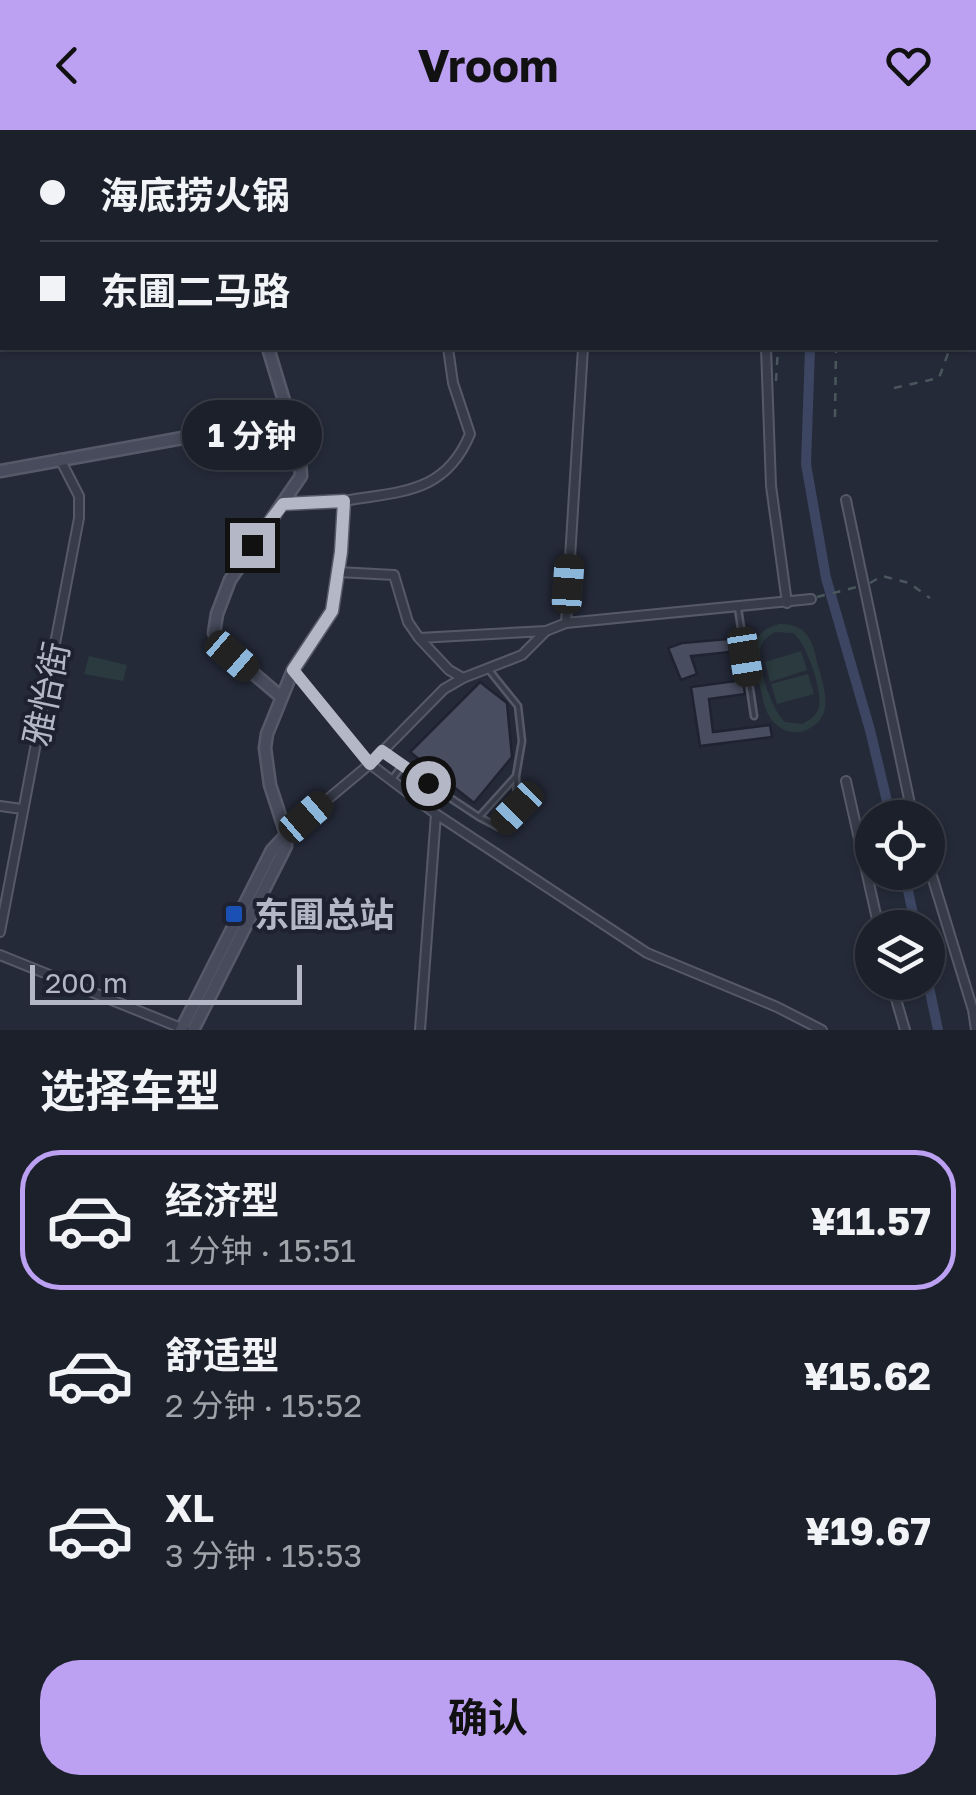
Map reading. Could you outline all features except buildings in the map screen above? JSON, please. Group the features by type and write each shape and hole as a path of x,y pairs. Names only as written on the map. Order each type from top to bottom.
{"street":[{"path":"269,350 294,429 301,476 236,568 214,625 220,645 280,696"},
{"path":"283,504 344,501 422,488 459,460 470,434 453,384 448,350"},
{"path":"566,623 584,350"},
{"path":"766,350 771,486 787,603"},
{"path":"0,472 188,437 294,429"},
{"name":"雅怡街","path":"0,932 79,518 79,496 60,460"},
{"path":"846,500 859,587 909,800"},
{"path":"286,834 274,800 265,748 269,723 293,670 328,620 338,572 344,501"},
{"path":"338,572 394,576 408,622 449,670 463,678"},
{"path":"419,638 546,631 566,623 811,599"},
{"path":"0,956 185,1030 269,857 286,834 370,764 444,690 463,678 522,655 546,631"},
{"path":"293,670 370,764 436,814 647,953 778,1007 822,1030"},
{"path":"846,781 876,910"},
{"path":"0,806 22,809"},
{"path":"420,1030 436,814"},
{"path":"936,890 974,1010 976,1030"},
{"path":"897,1000 905,1030"}],"lane":[{"path":"738,608 754,716"},
{"path":"382,751 498,827 517,808 516,776 522,741 518,706 489,670"},
{"path":"391,780 402,766"},
{"path":"479,818 516,776"}],"path":[{"path":"834,417 836,350"},
{"path":"894,388 939,378 949,350"},
{"path":"811,599 859,587 882,576 908,583 930,598"}],"shaded area":[{"path":"779,624 797,627 813,646 825,705 819,721 801,732 781,728 771,719 765,705 754,650 760,634","holes":["775,632 793,633 808,656 820,700 816,713 802,724 785,722 780,717 767,689 760,658 762,645 769,636"]},
{"path":"801,651 807,670 770,682 765,662"},
{"path":"89,656 127,665 123,681 84,674"},
{"path":"808,674 814,694 777,704 771,684"}],"waterway":[{"path":"810,350 806,464 826,578 887,800"},
{"path":"908,890 912,910"},
{"path":"932,1000 938,1030"}],"place":[{"name":"东圃总站","path":"234,914"}],"route":[{"path":"252,545 283,504 344,501 332,611 293,670 370,764 382,751 428,783"}]}
